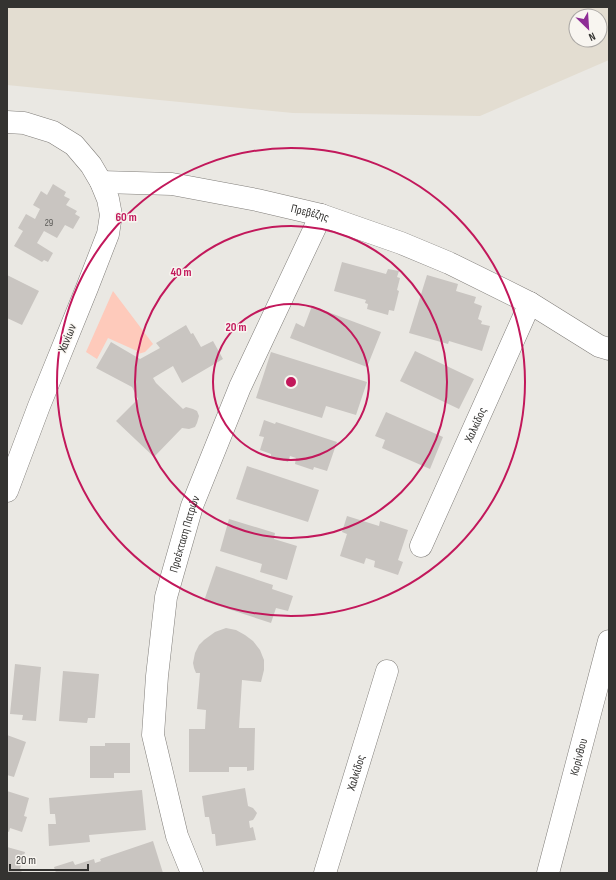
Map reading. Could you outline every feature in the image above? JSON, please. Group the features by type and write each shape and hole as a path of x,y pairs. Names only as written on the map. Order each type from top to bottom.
{"street":[{"path":"7,122 24,123 53,132 74,145 91,165 102,182"},
{"name":"Πρεβέζης","path":"102,182 172,184 257,200 321,215 401,243 449,263 530,303 599,346 609,349"},
{"name":"Χανίων","path":"7,491 39,406 108,234 111,215 108,198 102,182"},
{"name":"Προέκταση Πατρών","path":"192,873 177,836 153,735 157,676 166,597 192,506 237,394 321,215"},
{"name":"Χαλκίδος","path":"421,546 530,303"},
{"name":"Κορίνθου","path":"548,873 609,641"},
{"name":"Χαλκίδος","path":"325,873 387,671"}],"shaded area":[{"path":"7,7 609,7 609,60 480,116 293,113 7,85"},
{"path":"113,291 153,344 145,352 138,354 136,353 137,351 108,338 97,359 86,352"}],"building":[{"path":"53,184 66,192 64,196 70,199 66,205 77,211 75,214 80,217 73,229 65,225 57,238 44,231 37,243 53,253 48,262 44,260 42,262 14,246 23,231 18,228 26,214 35,219 40,209 33,205 41,191 47,195"},
{"path":"342,262 386,274 388,269 399,271 397,277 400,278 397,290 399,291 394,311 389,310 388,315 367,309 368,304 365,303 366,300 334,291"},
{"path":"7,275 39,291 22,325 7,318"},
{"path":"427,275 458,284 456,291 476,297 474,303 482,306 478,319 482,321 481,324 490,326 482,351 449,341 448,344 409,333"},
{"path":"312,306 381,332 367,367 290,338 296,323 304,327"},
{"path":"186,325 191,334 193,333 201,347 213,341 223,359 182,383 173,366 153,378 156,383 183,409 186,407 193,409 197,411 199,416 195,427 189,429 182,428 154,457 116,421 138,399 132,387 96,368 111,342 140,359 160,348 156,343"},
{"path":"415,351 474,379 459,409 400,381"},
{"path":"271,352 367,382 356,415 326,406 322,418 256,398"},
{"path":"386,412 443,437 430,469 382,448 385,440 375,436"},
{"path":"264,420 275,424 276,422 337,442 327,471 314,467 313,470 295,464 296,458 290,456 288,462 260,450 264,437 259,436"},
{"path":"247,466 319,490 308,522 236,499"},
{"path":"347,516 379,526 380,521 408,530 398,560 403,562 398,575 374,567 375,561 366,558 364,564 340,556 347,534 342,532"},
{"path":"229,519 275,533 274,539 297,546 287,580 260,572 262,564 220,551"},
{"path":"216,566 273,585 272,589 293,596 288,611 276,608 271,623 204,601"},
{"path":"226,628 236,630 253,641 260,650 264,660 264,670 261,682 242,680 239,728 255,728 254,770 247,771 247,767 229,767 229,772 189,772 189,729 205,729 206,710 197,709 200,673 196,673 194,668 193,663 195,653 199,645 204,640 215,632"},
{"path":"15,664 41,667 36,721 22,720 23,715 10,714"},
{"path":"63,671 99,674 95,718 88,718 87,723 59,721"},
{"path":"7,735 26,742 14,777 7,775"},
{"path":"105,743 130,743 130,773 114,773 114,778 90,778 90,746 105,746"},
{"path":"245,788 248,806 253,808 257,813 253,820 249,821 250,828 253,827 256,840 216,846 215,834 212,834 209,817 205,817 202,796"},
{"path":"142,790 146,830 89,835 90,842 49,846 48,824 56,824 55,814 50,814 49,798"},
{"path":"7,791 29,798 24,816 27,817 22,832 10,828 9,832 7,831"},
{"path":"153,841 163,873 56,873 54,867 73,861 75,865 94,859 95,863 101,861 100,859"},
{"path":"7,847 25,852 20,869 22,870 21,873 7,873"}]}
